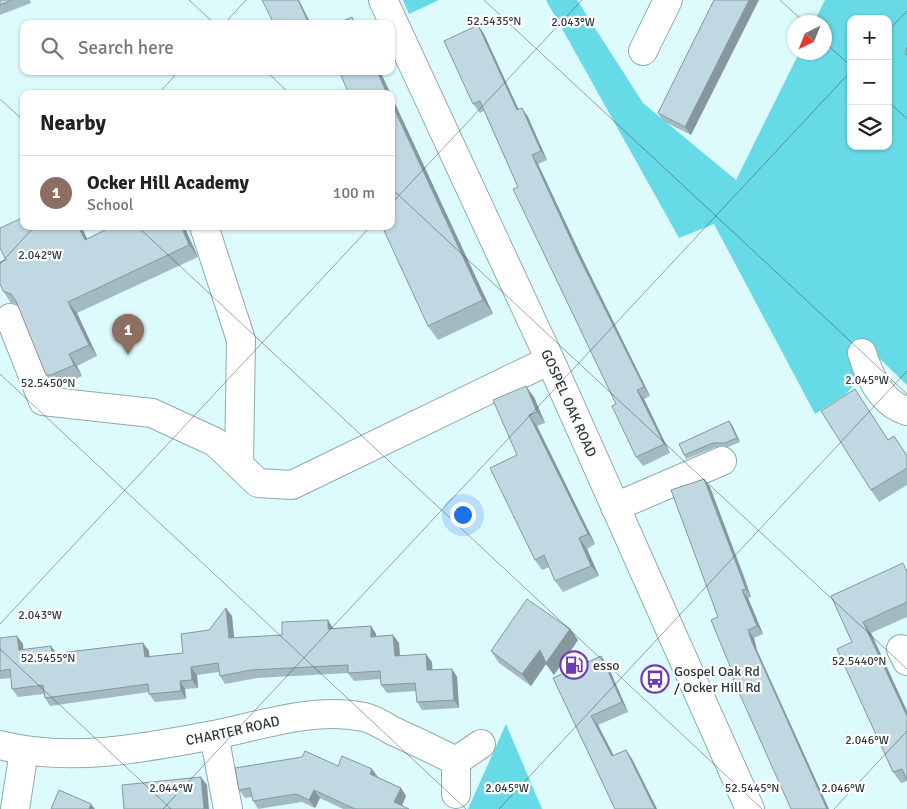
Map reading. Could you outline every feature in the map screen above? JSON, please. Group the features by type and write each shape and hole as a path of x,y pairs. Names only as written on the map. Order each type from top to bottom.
{"main road":[{"name":"GOSPEL OAK ROAD","path":"383,0 392,20"},
{"path":"643,51 668,0"},
{"name":"GOSPEL OAK ROAD","path":"395,26 550,360 750,809"},
{"path":"205,230 241,340 239,464"},
{"path":"10,318 43,401 152,413 214,442 258,482 292,485 550,360"},
{"path":"862,352 868,372 881,391 895,408 907,411"},
{"path":"616,506 722,461"},
{"name":"CHARTER ROAD","path":"12,748 71,753 108,750 214,735 276,720 324,712 366,717 456,761"},
{"path":"214,735 228,809"},
{"path":"456,794 456,761 481,744"},
{"path":"12,748 15,809"}],"shaded area":[{"path":"403,0 439,0 409,14"},
{"path":"546,0 577,0 643,103 736,180 796,60 832,60 832,15 818,15 825,0 907,0 907,385 878,357 846,394 815,414 714,224 679,238"},
{"path":"506,724 542,809 468,809"}],"building":[{"path":"0,0 12,0 0,5"},
{"path":"262,0 298,0 307,20 272,20"},
{"path":"714,0 749,0 685,127 658,113"},
{"path":"478,25 517,110 522,108 541,151 532,155 578,255 644,387 637,390 664,444 636,457 612,406 616,404 513,189 518,187 480,101 473,104 444,41"},
{"path":"341,75 379,75 385,90 347,90"},
{"path":"395,111 483,300 428,326 384,230 395,230"},
{"path":"20,219 20,230 80,230 85,240 105,230 183,230 189,245 68,302 89,345 69,354 74,365 51,375 46,375 16,301 11,294 3,291 0,284 0,262 6,260 0,248 0,228"},
{"path":"526,386 537,412 529,415 588,534 579,538 591,566 555,581 544,555 535,560 490,468 517,455 493,400"},
{"path":"855,389 888,440 894,436 907,456 907,468 871,490 821,411"},
{"path":"729,421 737,438 725,443 713,443 684,455 679,444"},
{"path":"704,479 746,589 742,590 757,626 748,630 752,642 827,809 791,809 733,679 735,678 711,620 718,617 671,490"},
{"path":"903,563 907,572 907,602 863,622 907,716 907,780 902,769 893,772 837,649 852,642 831,596"},
{"path":"527,599 570,629 546,663 540,650 522,674 491,651"},
{"path":"226,608 229,638 282,635 282,622 328,620 328,629 371,626 371,637 393,635 395,656 426,654 427,670 452,669 454,700 417,702 415,683 381,685 380,671 348,673 348,665 251,670 220,676 218,663 191,667 192,680 180,681 181,691 149,694 148,684 45,698 43,685 12,689 10,669 0,671 0,638 17,636 19,650 51,646 52,654 143,643 145,657 183,653 181,634 209,630"},
{"path":"601,656 622,702 591,716 612,756 626,750 655,809 615,809 553,678"},
{"path":"305,751 338,766 342,756 372,769 370,774 401,788 394,802 409,809 355,809 314,790 309,800 296,794 253,801 250,788 239,790 235,768 302,757"},
{"path":"201,777 204,809 124,809 122,785"},
{"path":"59,790 91,804 89,809 51,809"}],"place":[{"name":"Ocker Hill Academy","path":"128,355"},
{"name":"esso","path":"574,665"},
{"name":"Gospel Oak Rd / Ocker Hill Rd","path":"655,679"}]}
